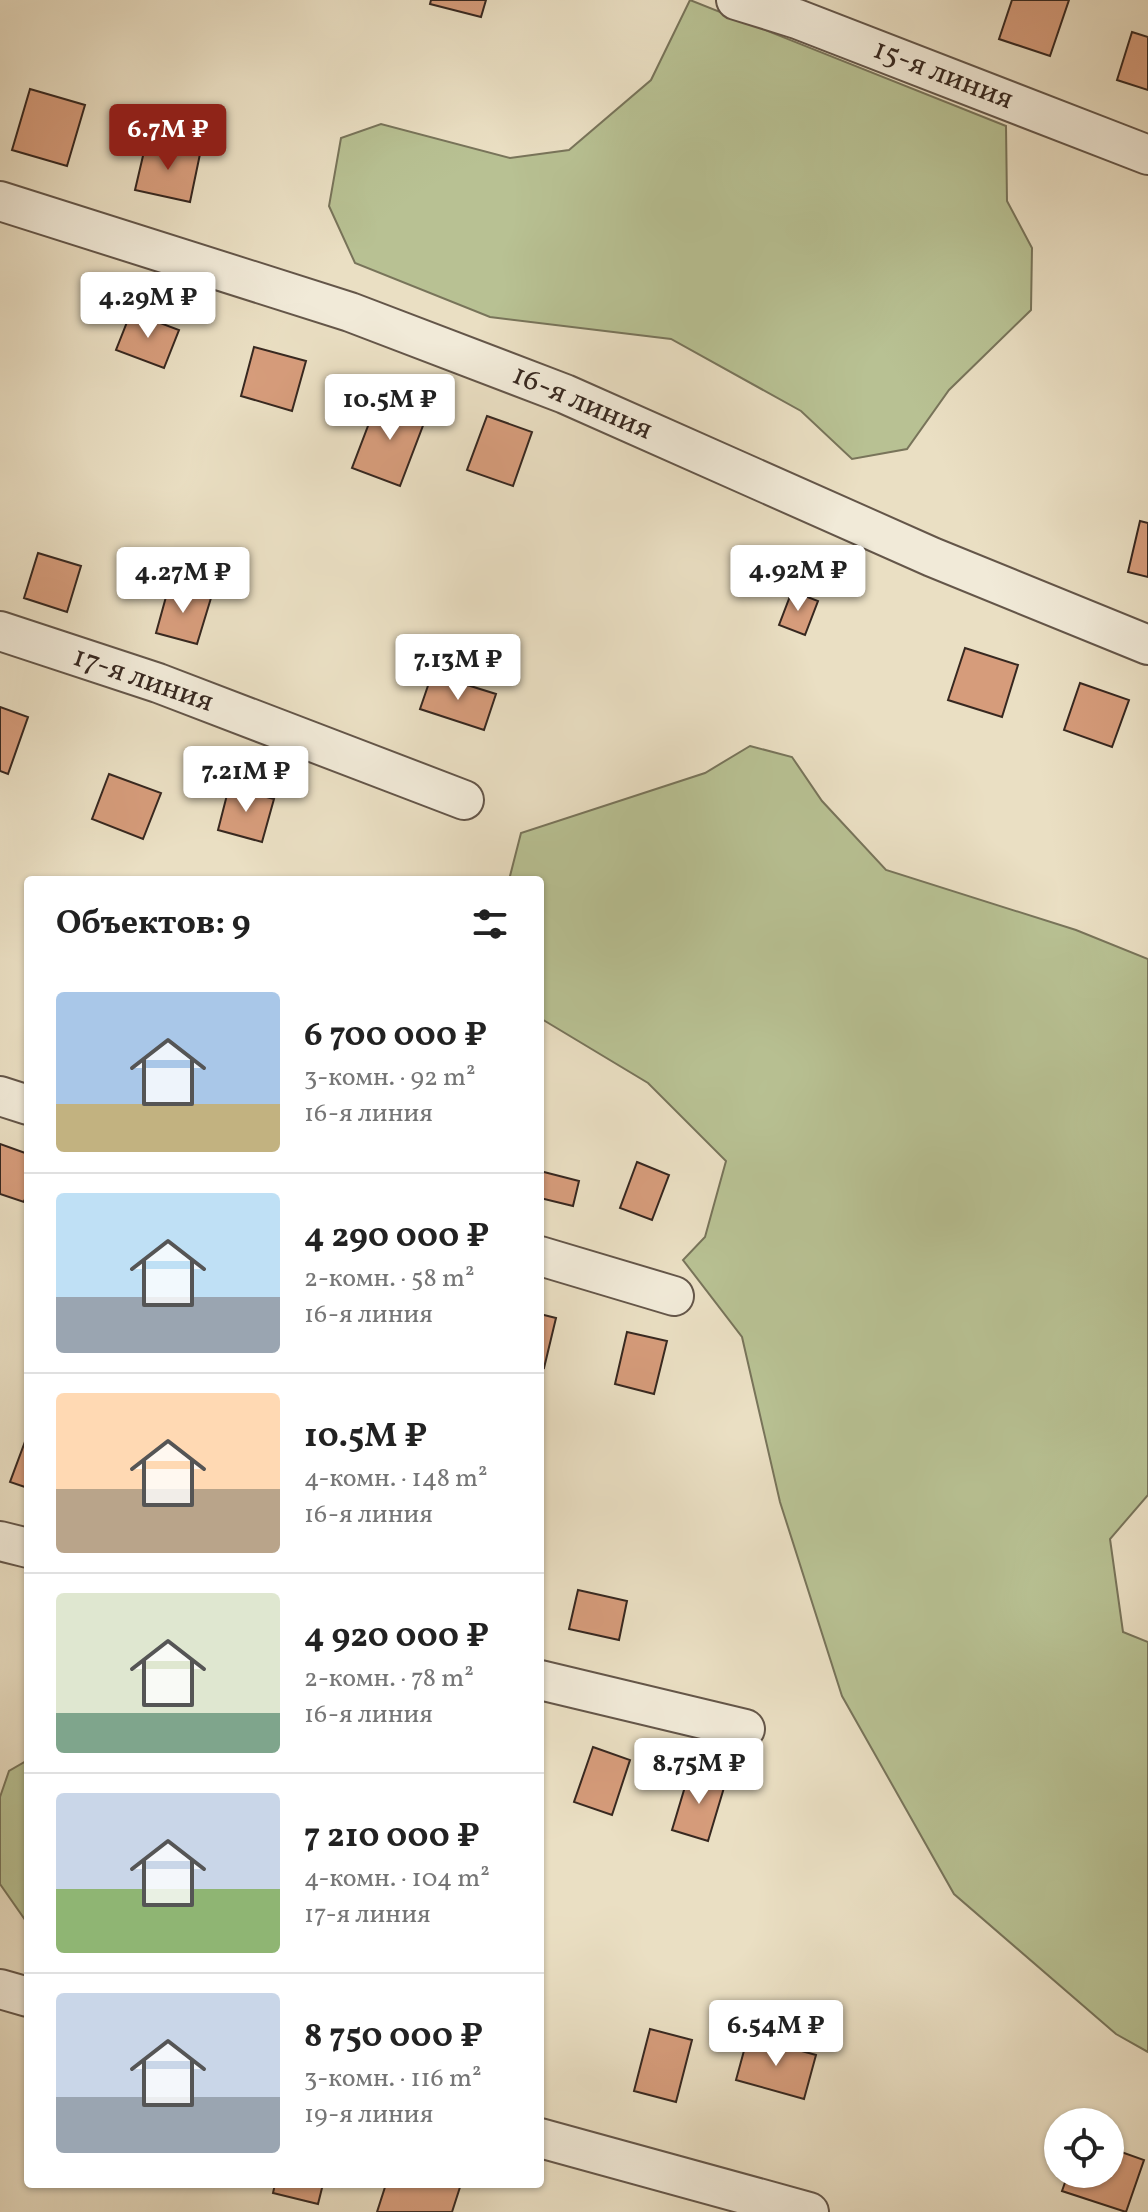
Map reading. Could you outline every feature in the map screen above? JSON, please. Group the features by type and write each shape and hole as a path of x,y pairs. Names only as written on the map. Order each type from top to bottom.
{"street":[{"name":"15-я линия","path":"736,0 797,19 1148,155"},
{"name":"16-я линия","path":"0,201 350,312 565,394 932,557 1148,645"},
{"name":"17-я линия","path":"0,631 158,683 464,800"},
{"path":"0,1096 24,1104"},
{"path":"544,1257 674,1296"},
{"path":"0,1541 24,1547"},
{"path":"544,1681 745,1729"},
{"path":"0,1989 24,1996"},
{"path":"544,2139 809,2212"}],"green space":[{"path":"690,0 1006,126 1007,201 1032,248 1031,310 949,390 907,449 852,459 801,411 671,339 490,317 355,263 329,206 341,138 381,124 510,158 569,150 651,80"},
{"path":"750,746 792,757 822,801 886,870 1076,930 1148,959 1148,1495 1110,1539 1123,1632 1148,1642 1148,2052 1116,2034 954,1894 842,1696 780,1502 742,1337 683,1260 705,1237 726,1161 648,1083 544,1020 544,876 510,876 521,833 705,773"},
{"path":"24,1762 24,1918 0,1884 0,1797 9,1771"}],"building":[{"path":"431,0 486,0 481,17 430,4"},
{"path":"1012,0 1069,0 1050,56 999,39"},
{"path":"1132,32 1148,37 1148,90 1117,80"},
{"path":"30,89 85,105 67,166 12,150"},
{"path":"146,143 200,154 190,202 135,190"},
{"path":"131,312 179,330 164,368 116,350"},
{"path":"254,347 306,361 292,411 241,396"},
{"path":"379,397 427,415 400,486 352,468"},
{"path":"487,416 532,432 513,486 467,470"},
{"path":"1140,521 1148,523 1148,577 1128,572"},
{"path":"38,553 81,566 67,612 24,598"},
{"path":"169,586 211,598 197,644 156,633"},
{"path":"792,591 818,601 805,635 779,625"},
{"path":"965,648 1018,665 1002,717 948,700"},
{"path":"432,674 496,694 484,730 420,709"},
{"path":"1080,683 1129,700 1112,747 1064,730"},
{"path":"0,707 28,717 8,774 0,771"},
{"path":"109,774 161,793 143,839 92,819"},
{"path":"229,787 274,799 262,842 218,830"},
{"path":"0,1144 24,1153 24,1202 0,1194"},
{"path":"637,1162 669,1175 652,1220 620,1208"},
{"path":"544,1172 579,1181 573,1206 544,1199"},
{"path":"544,1315 556,1318 544,1368"},
{"path":"627,1332 667,1341 654,1394 615,1384"},
{"path":"24,1444 24,1487 10,1482"},
{"path":"578,1590 627,1601 619,1640 569,1629"},
{"path":"593,1747 630,1760 612,1815 574,1802"},
{"path":"690,1770 726,1781 708,1841 672,1830"},
{"path":"650,2029 692,2040 676,2102 634,2091"},
{"path":"748,2036 816,2055 804,2099 736,2080"},
{"path":"1124,2153 1144,2160 1126,2212 1062,2191 1063,2188 1124,2188"},
{"path":"274,2188 322,2188 318,2204 273,2193"},
{"path":"385,2188 460,2188 452,2212 377,2212"}]}
